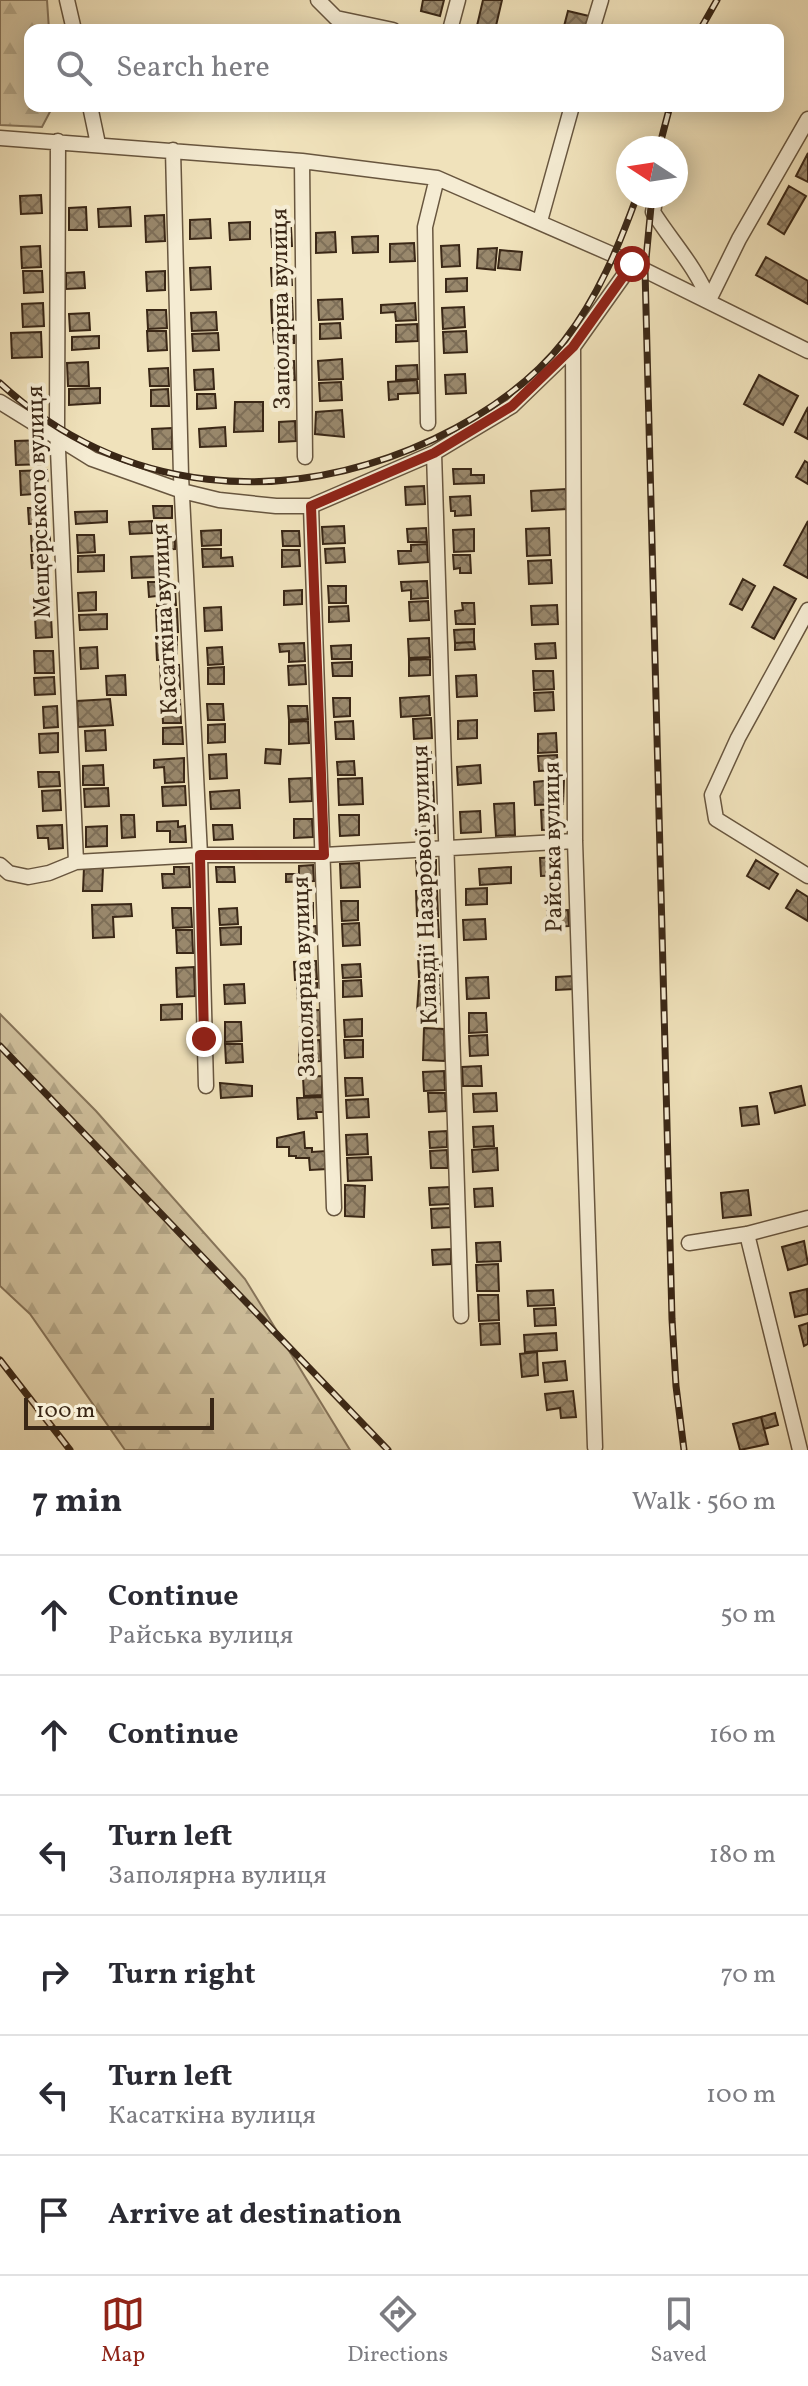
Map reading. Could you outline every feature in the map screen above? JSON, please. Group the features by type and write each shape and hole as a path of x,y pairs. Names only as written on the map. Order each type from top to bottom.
{"street":[{"path":"67,0 73,24"},
{"path":"318,0 336,18 364,24"},
{"path":"452,24 458,0"},
{"path":"594,24 601,0"},
{"path":"91,112 98,144"},
{"path":"540,221 570,112"},
{"path":"709,300 739,239 808,119"},
{"path":"0,138 302,161 437,178 540,221 709,300 808,351"},
{"name":"Мещерського вулиця","path":"58,141 59,440 76,862"},
{"name":"Касаткіна вулиця","path":"173,150 182,491 200,855 206,1086"},
{"name":"Заполярна вулиця","path":"302,161 305,457"},
{"path":"428,423 425,227 437,178"},
{"path":"654,208 653,212 670,239 700,276 709,300"},
{"path":"0,402 92,459 182,491 219,500 311,506 434,453 512,406 573,347 632,264"},
{"name":"Райська вулиця","path":"573,347 575,841 595,1447"},
{"name":"Клавдії Назарової вулиця","path":"434,453 461,1316"},
{"name":"Заполярна вулиця","path":"311,506 334,1208"},
{"path":"808,610 738,738 712,795 716,819 808,876"},
{"path":"0,865 9,873 28,877 49,873 76,862 200,855 324,855 575,841"},
{"path":"689,1243 747,1234 808,1218"},
{"path":"747,1234 800,1450"}],"green space":[{"path":"0,0 47,0 49,24 24,24 24,112 50,112 42,127 0,125"},
{"path":"0,1014 96,1111 245,1279 350,1450 125,1450 30,1314 0,1286"}],"building":[{"path":"423,0 444,0 440,16 421,11"},
{"path":"483,0 502,0 496,24 477,24"},
{"path":"568,11 589,16 587,24 565,24"},
{"path":"808,153 808,182 796,176"},
{"path":"789,186 806,196 784,234 768,224"},
{"path":"41,195 42,213 21,214 20,196"},
{"path":"86,207 87,230 69,230 69,208"},
{"path":"130,207 131,226 99,227 98,209"},
{"path":"164,215 165,241 146,242 145,216"},
{"path":"210,219 211,238 190,239 190,220"},
{"path":"250,222 250,239 230,240 229,223"},
{"path":"291,228 292,246 272,247 271,229"},
{"path":"335,232 336,252 316,253 316,233"},
{"path":"378,236 378,252 353,253 352,237"},
{"path":"414,243 415,261 390,262 390,244"},
{"path":"459,245 460,266 442,267 441,246"},
{"path":"40,246 41,267 22,268 21,247"},
{"path":"497,248 495,270 477,268 478,249"},
{"path":"500,250 522,252 520,270 498,268"},
{"path":"766,257 808,281 808,304 756,275"},
{"path":"210,267 211,289 191,290 190,268"},
{"path":"271,268 291,268 292,285 272,286"},
{"path":"23,271 42,271 43,292 24,293"},
{"path":"165,271 165,290 147,291 146,272"},
{"path":"84,272 85,288 66,289 66,273"},
{"path":"467,278 467,291 446,292 446,279"},
{"path":"292,298 293,322 272,323 271,300"},
{"path":"342,299 343,319 319,320 318,300"},
{"path":"43,303 44,326 23,327 22,304"},
{"path":"415,303 416,320 396,321 395,312 381,313 381,305"},
{"path":"464,307 465,327 443,329 442,308"},
{"path":"147,310 166,310 167,328 148,329"},
{"path":"216,312 217,330 192,331 191,313"},
{"path":"89,313 90,330 70,331 69,314"},
{"path":"340,323 341,338 320,339 320,324"},
{"path":"417,324 418,341 396,342 396,325"},
{"path":"294,327 294,343 274,344 273,328"},
{"path":"147,331 166,331 167,350 148,351"},
{"path":"466,331 467,352 444,353 443,332"},
{"path":"41,332 42,357 12,358 11,333"},
{"path":"218,333 219,350 193,351 192,334"},
{"path":"99,336 99,348 72,350 72,337"},
{"path":"342,359 343,379 319,380 318,361"},
{"path":"294,361 295,380 276,381 275,362"},
{"path":"88,362 89,386 68,386 67,363"},
{"path":"417,365 418,379 396,380 396,366"},
{"path":"168,368 169,386 150,386 149,369"},
{"path":"213,369 214,389 195,390 194,370"},
{"path":"465,374 466,393 446,394 445,375"},
{"path":"759,375 798,396 783,425 744,404"},
{"path":"417,380 418,393 398,394 398,399 389,400 388,382"},
{"path":"341,382 342,400 320,401 319,383"},
{"path":"100,388 100,403 69,405 69,389"},
{"path":"168,389 169,406 151,406 151,390"},
{"path":"197,394 215,394 216,408 197,409"},
{"path":"235,402 263,402 263,431 234,432"},
{"path":"808,407 808,439 795,432"},
{"path":"342,410 344,437 315,434 316,412"},
{"path":"295,421 296,441 279,442 279,422"},
{"path":"225,427 226,446 200,447 199,429"},
{"path":"172,428 172,449 153,449 152,429"},
{"path":"45,440 46,464 16,465 15,441"},
{"path":"805,461 808,463 808,484 796,477"},
{"path":"453,469 471,469 471,475 484,475 484,483 454,484"},
{"path":"47,470 48,493 21,495 20,471"},
{"path":"424,486 425,504 406,505 405,487"},
{"path":"566,489 567,509 532,511 531,491"},
{"path":"470,496 471,515 455,516 455,511 451,511 450,497"},
{"path":"153,506 172,506 172,518 154,518"},
{"path":"28,508 49,508 49,523 29,524"},
{"path":"107,511 107,522 76,524 75,512"},
{"path":"152,521 152,533 130,534 129,522"},
{"path":"808,521 808,578 784,565"},
{"path":"344,526 345,543 323,544 322,527"},
{"path":"426,528 427,542 408,542 407,529"},
{"path":"549,528 550,555 527,556 526,529"},
{"path":"474,529 474,551 454,552 453,530"},
{"path":"221,530 221,545 202,546 201,531"},
{"path":"282,531 299,531 300,546 283,546"},
{"path":"50,535 50,551 32,551 31,536"},
{"path":"77,535 94,535 95,552 78,553"},
{"path":"175,535 175,549 155,550 155,536"},
{"path":"427,544 428,562 399,564 398,551 411,551 411,545"},
{"path":"344,548 345,562 326,563 325,549"},
{"path":"202,549 221,549 221,558 232,557 233,566 203,567"},
{"path":"282,550 299,550 300,566 282,567"},
{"path":"51,554 51,568 32,568 31,555"},
{"path":"104,555 104,571 78,572 78,556"},
{"path":"453,555 470,555 471,573 460,573 460,568 454,569"},
{"path":"156,556 157,577 132,578 131,557"},
{"path":"551,560 552,583 529,584 528,561"},
{"path":"743,579 755,586 742,610 730,604"},
{"path":"427,581 428,598 411,599 411,590 402,591 401,582"},
{"path":"148,582 161,582 161,589 175,588 176,605 157,606 157,596 149,597"},
{"path":"328,586 346,586 346,603 329,603"},
{"path":"774,587 796,599 774,639 752,627"},
{"path":"302,590 302,604 284,605 284,591"},
{"path":"96,592 96,610 79,611 78,593"},
{"path":"50,596 51,611 34,612 34,597"},
{"path":"428,601 429,620 410,621 409,602"},
{"path":"462,603 474,603 475,624 456,624 455,611 463,610"},
{"path":"557,605 558,624 532,625 531,606"},
{"path":"348,606 349,621 329,622 329,607"},
{"path":"221,607 222,630 205,631 204,608"},
{"path":"177,609 178,632 157,633 156,610"},
{"path":"107,614 107,629 80,630 79,615"},
{"path":"51,616 52,637 36,638 35,617"},
{"path":"474,629 474,642 455,643 454,630"},
{"path":"156,637 177,637 177,660 157,660"},
{"path":"429,638 430,657 409,658 408,639"},
{"path":"474,642 475,649 455,650 455,643"},
{"path":"304,643 305,661 289,662 289,651 280,652 279,644"},
{"path":"555,643 556,658 536,659 535,644"},
{"path":"351,645 351,659 332,659 331,646"},
{"path":"97,647 98,668 81,669 80,648"},
{"path":"222,647 223,664 208,665 207,648"},
{"path":"34,651 53,651 54,673 35,673"},
{"path":"430,659 430,675 409,676 409,660"},
{"path":"352,662 352,676 333,676 332,663"},
{"path":"179,665 180,689 161,689 160,666"},
{"path":"305,665 306,684 289,685 288,666"},
{"path":"224,667 224,684 208,684 208,668"},
{"path":"533,671 553,671 554,689 534,690"},
{"path":"125,675 126,695 107,695 106,676"},
{"path":"476,675 477,696 457,697 456,676"},
{"path":"54,677 55,694 35,695 34,678"},
{"path":"553,692 554,710 535,711 534,693"},
{"path":"429,696 430,715 401,717 400,698"},
{"path":"333,698 350,698 350,716 334,717"},
{"path":"110,699 113,725 78,727 77,701"},
{"path":"180,700 181,723 163,723 162,701"},
{"path":"207,704 223,704 224,720 208,720"},
{"path":"57,706 58,727 44,728 43,707"},
{"path":"288,706 307,706 308,719 289,720"},
{"path":"431,718 432,738 414,739 413,719"},
{"path":"477,720 477,738 458,739 458,721"},
{"path":"308,721 309,743 289,744 289,722"},
{"path":"353,721 354,739 336,739 335,722"},
{"path":"225,724 225,742 208,743 208,725"},
{"path":"182,727 183,744 163,744 163,728"},
{"path":"105,730 106,750 86,751 85,731"},
{"path":"58,733 58,752 40,753 39,734"},
{"path":"556,733 557,752 538,753 538,734"},
{"path":"266,749 281,750 280,764 265,763"},
{"path":"431,752 432,773 417,774 416,753"},
{"path":"226,754 227,778 210,779 209,755"},
{"path":"557,755 558,770 539,771 538,756"},
{"path":"184,758 184,782 165,783 164,767 154,768 154,760"},
{"path":"354,761 355,775 338,775 337,762"},
{"path":"103,765 104,785 83,785 83,766"},
{"path":"480,765 481,783 458,785 457,767"},
{"path":"38,772 59,772 60,786 39,787"},
{"path":"311,778 312,801 290,802 289,779"},
{"path":"362,778 363,804 339,805 338,779"},
{"path":"564,779 563,804 535,805 534,782"},
{"path":"433,782 434,803 417,804 416,783"},
{"path":"185,786 186,805 163,806 162,787"},
{"path":"108,788 109,806 85,807 84,789"},
{"path":"60,790 61,810 43,811 42,791"},
{"path":"239,790 240,808 211,809 210,792"},
{"path":"514,803 515,835 496,836 494,804"},
{"path":"560,809 561,829 542,830 541,810"},
{"path":"480,811 481,832 461,833 460,812"},
{"path":"434,813 435,833 417,834 416,814"},
{"path":"121,815 134,815 135,837 122,838"},
{"path":"339,815 359,815 359,835 340,836"},
{"path":"294,819 312,819 313,837 294,838"},
{"path":"178,821 178,827 185,826 186,842 170,842 170,831 157,831 157,822"},
{"path":"62,825 63,848 49,849 48,838 38,838 37,826"},
{"path":"213,825 232,825 233,839 214,840"},
{"path":"107,826 107,846 86,847 86,827"},
{"path":"562,857 563,875 541,876 540,858"},
{"path":"436,860 436,875 417,876 416,861"},
{"path":"756,860 778,874 769,889 747,876"},
{"path":"359,863 360,887 341,888 340,864"},
{"path":"313,865 314,881 286,882 286,874 299,874 299,866"},
{"path":"84,867 103,868 102,891 83,891"},
{"path":"174,867 189,867 190,887 163,888 162,874 174,874"},
{"path":"216,867 234,867 235,882 217,882"},
{"path":"511,867 511,883 480,885 479,869"},
{"path":"487,888 487,904 466,905 466,889"},
{"path":"437,890 438,916 417,916 416,891"},
{"path":"797,890 808,897 808,921 786,908"},
{"path":"341,901 358,901 358,920 342,921"},
{"path":"313,903 313,918 296,919 295,904"},
{"path":"131,904 132,916 113,917 114,937 93,938 92,905"},
{"path":"172,908 191,908 192,927 173,928"},
{"path":"237,908 238,924 220,925 219,909"},
{"path":"568,910 569,926 548,927 547,911"},
{"path":"485,919 486,939 464,940 463,920"},
{"path":"438,920 439,937 420,938 419,921"},
{"path":"359,923 360,945 343,946 342,924"},
{"path":"316,926 317,942 297,943 296,927"},
{"path":"241,927 241,944 221,945 220,928"},
{"path":"176,930 192,930 193,953 177,953"},
{"path":"439,957 440,976 419,977 418,958"},
{"path":"316,961 317,979 295,980 294,962"},
{"path":"360,964 361,977 343,978 342,965"},
{"path":"194,967 195,996 177,997 176,968"},
{"path":"573,976 574,989 556,990 556,977"},
{"path":"488,977 489,998 467,999 466,978"},
{"path":"439,979 440,1012 417,1011 419,981"},
{"path":"361,980 362,996 343,997 343,981"},
{"path":"317,983 318,1001 298,1002 297,984"},
{"path":"244,984 245,1003 225,1004 224,985"},
{"path":"182,1004 182,1019 161,1020 161,1005"},
{"path":"309,1010 320,1010 321,1035 301,1036 300,1023 310,1023"},
{"path":"469,1013 486,1013 487,1032 469,1033"},
{"path":"362,1019 362,1036 345,1037 344,1020"},
{"path":"225,1022 241,1022 242,1041 225,1042"},
{"path":"424,1028 444,1029 445,1061 423,1060"},
{"path":"487,1035 488,1055 470,1056 469,1036"},
{"path":"320,1040 321,1061 299,1062 299,1041"},
{"path":"344,1040 363,1040 363,1057 345,1058"},
{"path":"225,1044 242,1044 243,1062 226,1063"},
{"path":"481,1066 482,1086 463,1086 462,1067"},
{"path":"444,1071 445,1090 424,1091 423,1072"},
{"path":"322,1076 322,1095 304,1096 303,1077"},
{"path":"345,1078 362,1078 363,1095 346,1096"},
{"path":"220,1083 252,1086 252,1096 221,1098"},
{"path":"801,1086 805,1105 775,1113 770,1093"},
{"path":"428,1093 445,1093 446,1111 429,1112"},
{"path":"496,1093 497,1111 474,1112 473,1094"},
{"path":"323,1097 323,1112 316,1112 317,1118 298,1119 297,1098"},
{"path":"368,1099 369,1117 347,1118 346,1100"},
{"path":"757,1106 759,1124 742,1126 740,1108"},
{"path":"493,1126 494,1146 474,1147 473,1127"},
{"path":"447,1131 447,1147 430,1148 429,1132"},
{"path":"304,1132 305,1148 312,1148 312,1152 326,1151 327,1169 310,1170 309,1158 289,1156 289,1147 277,1147 277,1138"},
{"path":"367,1134 368,1154 347,1155 346,1135"},
{"path":"497,1148 498,1170 473,1172 472,1150"},
{"path":"447,1150 448,1168 431,1168 430,1151"},
{"path":"371,1157 372,1180 348,1181 347,1158"},
{"path":"345,1185 365,1186 364,1217 345,1216"},
{"path":"449,1187 450,1204 430,1205 429,1188"},
{"path":"492,1188 493,1206 475,1207 474,1189"},
{"path":"748,1190 751,1215 723,1218 721,1193"},
{"path":"450,1208 451,1227 432,1228 431,1209"},
{"path":"804,1241 808,1264 788,1270 782,1247"},
{"path":"500,1242 501,1261 477,1262 476,1243"},
{"path":"451,1249 451,1264 433,1265 432,1250"},
{"path":"498,1264 499,1291 477,1291 476,1265"},
{"path":"807,1289 808,1314 795,1317 790,1293"},
{"path":"553,1290 554,1305 528,1306 527,1291"},
{"path":"478,1295 498,1295 499,1320 479,1321"},
{"path":"555,1308 556,1325 535,1326 534,1309"},
{"path":"499,1323 500,1344 481,1345 480,1324"},
{"path":"808,1323 808,1344 804,1346 799,1326"},
{"path":"556,1333 557,1350 525,1352 524,1335"},
{"path":"537,1352 538,1375 522,1377 520,1354"},
{"path":"565,1361 567,1380 545,1382 543,1363"},
{"path":"573,1391 576,1417 561,1418 560,1408 547,1410 545,1394"},
{"path":"775,1413 778,1425 764,1429 761,1417"},
{"path":"761,1417 768,1444 740,1450 733,1424"}],"railway":[{"path":"703,24 717,0"},
{"path":"662,136 668,112"},
{"path":"0,383 48,421 99,449 152,469 208,479 264,481 321,475 378,461 434,439 470,420 537,371 564,341 597,289 632,208"},
{"path":"651,208 645,270 672,1319 684,1450"},
{"path":"0,1046 388,1450"},
{"path":"0,1360 70,1450"}],"route":[{"path":"204,1039 200,855 324,855 311,506 434,453 512,406 573,347 632,264"}]}
